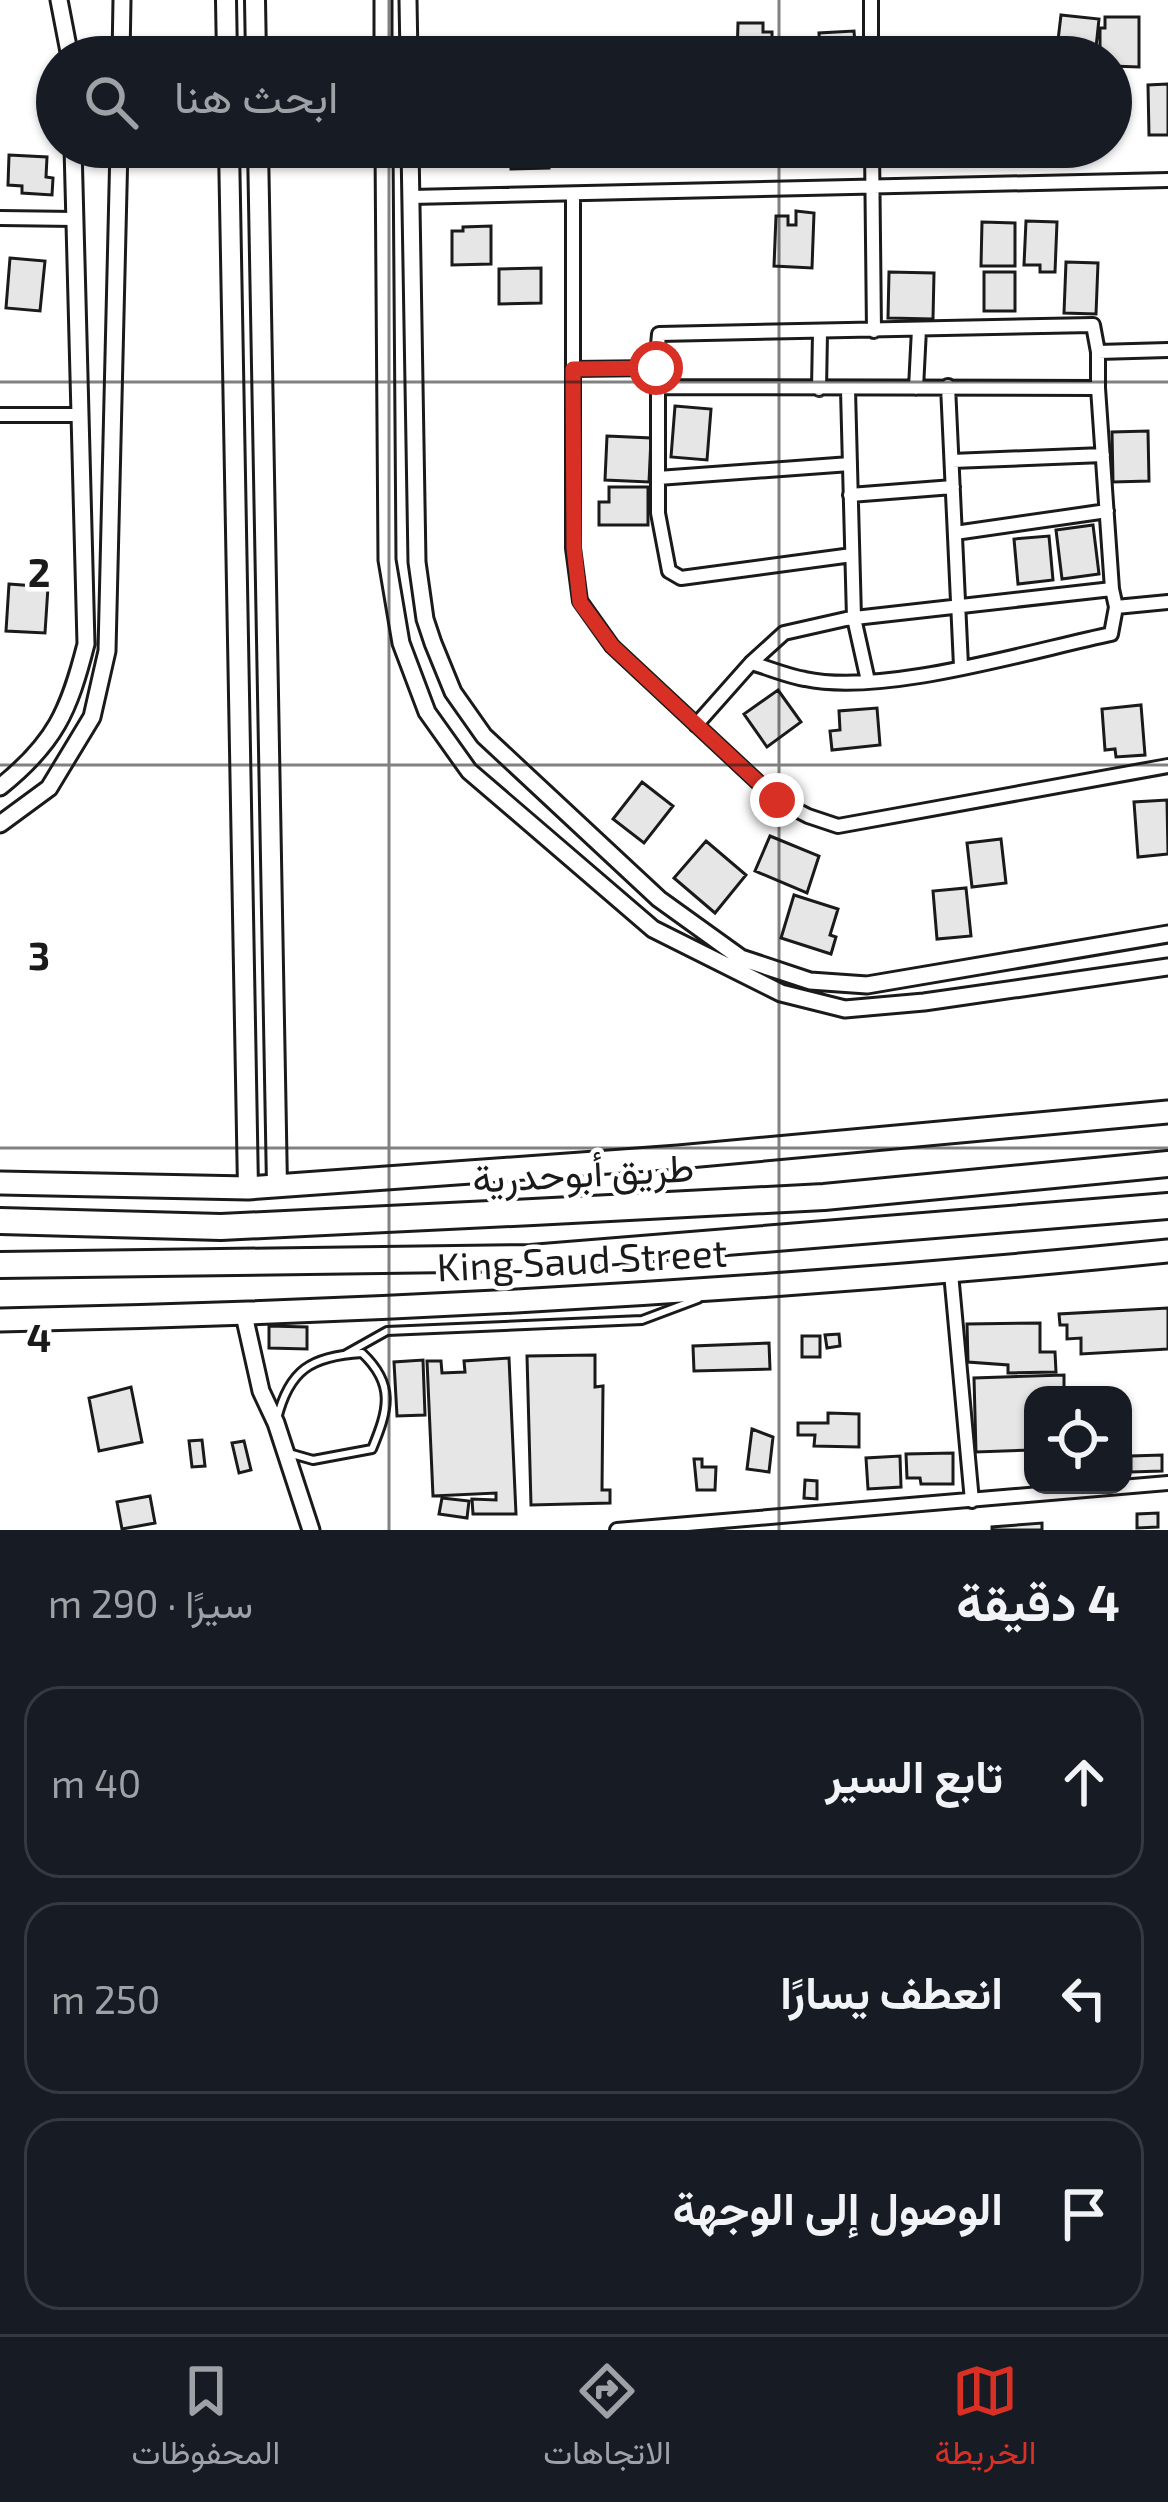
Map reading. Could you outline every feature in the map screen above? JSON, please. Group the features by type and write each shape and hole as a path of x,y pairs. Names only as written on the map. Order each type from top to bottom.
{"highway":[{"name":"طريق أبوحدرية","path":"0,1221 221,1227 511,1214 824,1197 1168,1164"},
{"name":"طريق أبوحدرية","path":"0,1265 531,1258 1168,1206"}],"main road":[{"path":"226,0 227,36"},
{"path":"255,0 256,36"},
{"path":"229,168 248,1188"},
{"path":"258,168 277,1186"},
{"path":"0,1183 248,1188 678,1157 1168,1112"},
{"name":"King Saud Street","path":"0,1320 244,1315 730,1287 951,1273 1168,1251"}],"street":[{"path":"59,0 66,36"},
{"path":"121,36 122,0"},
{"path":"383,0 383,36"},
{"path":"408,0 409,36"},
{"path":"871,0 871,36"},
{"path":"0,787 52,738 71,701 86,644 74,168"},
{"path":"0,824 49,788 92,717 107,651 118,168"},
{"path":"384,168 387,560 401,643 427,712 469,771 653,929 781,993 845,1009 1168,967"},
{"path":"410,168 417,562 424,619 454,692 484,736 513,766 696,929 741,958 810,981 867,986 1168,934"},
{"path":"872,168 874,331"},
{"path":"411,196 1168,180"},
{"path":"573,194 574,548 580,602 612,646 777,800 838,826 1168,766"},
{"path":"0,218 75,220"},
{"path":"751,663 808,680 868,681 1111,634 1116,607 1093,325 659,334 658,478 663,554 669,571 681,578 852,555"},
{"path":"916,388 919,329"},
{"path":"819,389 820,333"},
{"path":"1098,352 1168,350"},
{"path":"573,369 656,368"},
{"path":"948,386 961,666"},
{"path":"658,388 1098,388"},
{"path":"848,390 854,618 868,681"},
{"path":"0,415 80,416"},
{"path":"952,461 1103,455"},
{"path":"658,478 850,464"},
{"path":"850,495 953,487"},
{"path":"955,533 1107,511"},
{"path":"696,725 784,633 854,618 1112,589"},
{"path":"1116,607 1168,602"},
{"path":"951,1273 972,1502"},
{"path":"244,1315 261,1391 311,1530"},
{"path":"616,1530 1168,1484"},
{"path":"823,1514 827,1530"}],"lane":[{"path":"346,1354 387,1331 642,1319 730,1287"},
{"path":"276,1423 284,1389 309,1364 362,1353 378,1368 389,1407 372,1449 313,1460 286,1453"}],"building":[{"path":"1061,15 1099,19 1097,36 1058,36"},
{"path":"1105,17 1139,17 1139,67 1132,67 1132,36 1100,36 1100,28 1105,28"},
{"path":"738,23 763,23 763,32 772,32 772,36 738,36"},
{"path":"854,31 854,36 819,36"},
{"path":"1168,84 1168,135 1149,135 1148,85"},
{"path":"9,155 36,156 36,168 46,168 46,177 53,178 52,195 22,193 22,186 8,185"},
{"path":"796,211 814,213 812,268 774,266 776,216 788,216 788,225 796,225"},
{"path":"1026,221 1057,222 1055,272 1024,265"},
{"path":"982,222 1015,223 1015,266 981,266"},
{"path":"491,226 491,264 452,265 452,231"},
{"path":"10,258 45,261 40,311 6,308"},
{"path":"1066,262 1098,263 1096,314 1064,313"},
{"path":"541,268 541,303 499,304 499,269"},
{"path":"889,272 934,273 933,319 888,318"},
{"path":"984,272 1015,272 1015,311 984,311"},
{"path":"675,406 711,409 707,460 671,457"},
{"path":"1148,431 1149,481 1113,482 1112,432"},
{"path":"607,436 651,438 649,482 605,480"},
{"path":"609,487 648,487 648,525 599,525 599,502 609,502"},
{"path":"1093,525 1099,574 1062,579 1056,530"},
{"path":"1049,536 1053,580 1018,584 1014,539"},
{"path":"9,584 48,587 45,633 6,631"},
{"path":"778,690 801,722 767,747 744,714"},
{"path":"1141,705 1145,755 1116,757 1115,749 1105,750 1102,709"},
{"path":"877,708 880,745 832,750 830,731 840,730 839,711"},
{"path":"642,782 673,806 644,843 613,819"},
{"path":"1167,800 1168,854 1138,857 1134,802"},
{"path":"770,836 819,856 807,893 755,871"},
{"path":"1001,839 1006,883 972,887 967,843"},
{"path":"706,841 746,875 715,913 674,878"},
{"path":"966,888 971,936 937,939 933,891"},
{"path":"794,895 838,909 830,935 836,937 831,954 781,938"},
{"path":"1168,1308 1168,1349 1081,1354 1081,1338 1067,1339 1067,1325 1060,1325 1059,1314"},
{"path":"1040,1323 1040,1352 1055,1352 1056,1372 1008,1373 1008,1365 968,1362 967,1324"},
{"path":"269,1326 307,1327 307,1349 269,1348"},
{"path":"839,1334 840,1346 827,1348 825,1335"},
{"path":"802,1336 820,1336 820,1357 802,1357"},
{"path":"769,1343 770,1369 694,1371 693,1346"},
{"path":"595,1355 595,1387 603,1386 602,1490 610,1490 610,1503 531,1505 527,1356"},
{"path":"509,1358 516,1514 473,1514 472,1499 496,1500 496,1493 433,1496 427,1361 441,1361 442,1373 465,1372 464,1361"},
{"path":"423,1360 425,1415 397,1416 394,1362"},
{"path":"1064,1375 1064,1386 1024,1386 1024,1450 976,1452 974,1378"},
{"path":"131,1387 142,1442 99,1451 89,1398"},
{"path":"828,1413 859,1414 859,1447 814,1446 815,1435 798,1435 798,1423 828,1423"},
{"path":"752,1429 773,1437 769,1472 747,1469"},
{"path":"202,1440 205,1466 192,1467 189,1441"},
{"path":"244,1441 251,1470 239,1473 232,1443"},
{"path":"953,1453 953,1484 921,1484 920,1478 907,1478 906,1454"},
{"path":"1162,1455 1162,1471 1132,1472 1132,1456"},
{"path":"900,1456 901,1487 868,1489 866,1458"},
{"path":"694,1459 702,1459 702,1467 716,1467 715,1490 697,1490"},
{"path":"805,1480 817,1481 817,1499 804,1498"},
{"path":"150,1496 155,1523 122,1529 117,1502"},
{"path":"442,1498 469,1501 467,1518 439,1514"},
{"path":"1158,1513 1158,1527 1137,1528 1137,1514"},
{"path":"1042,1523 1042,1530 992,1530 992,1527"}],"route":[{"path":"656,368 573,369 574,548 580,602 612,646 777,800"}]}
